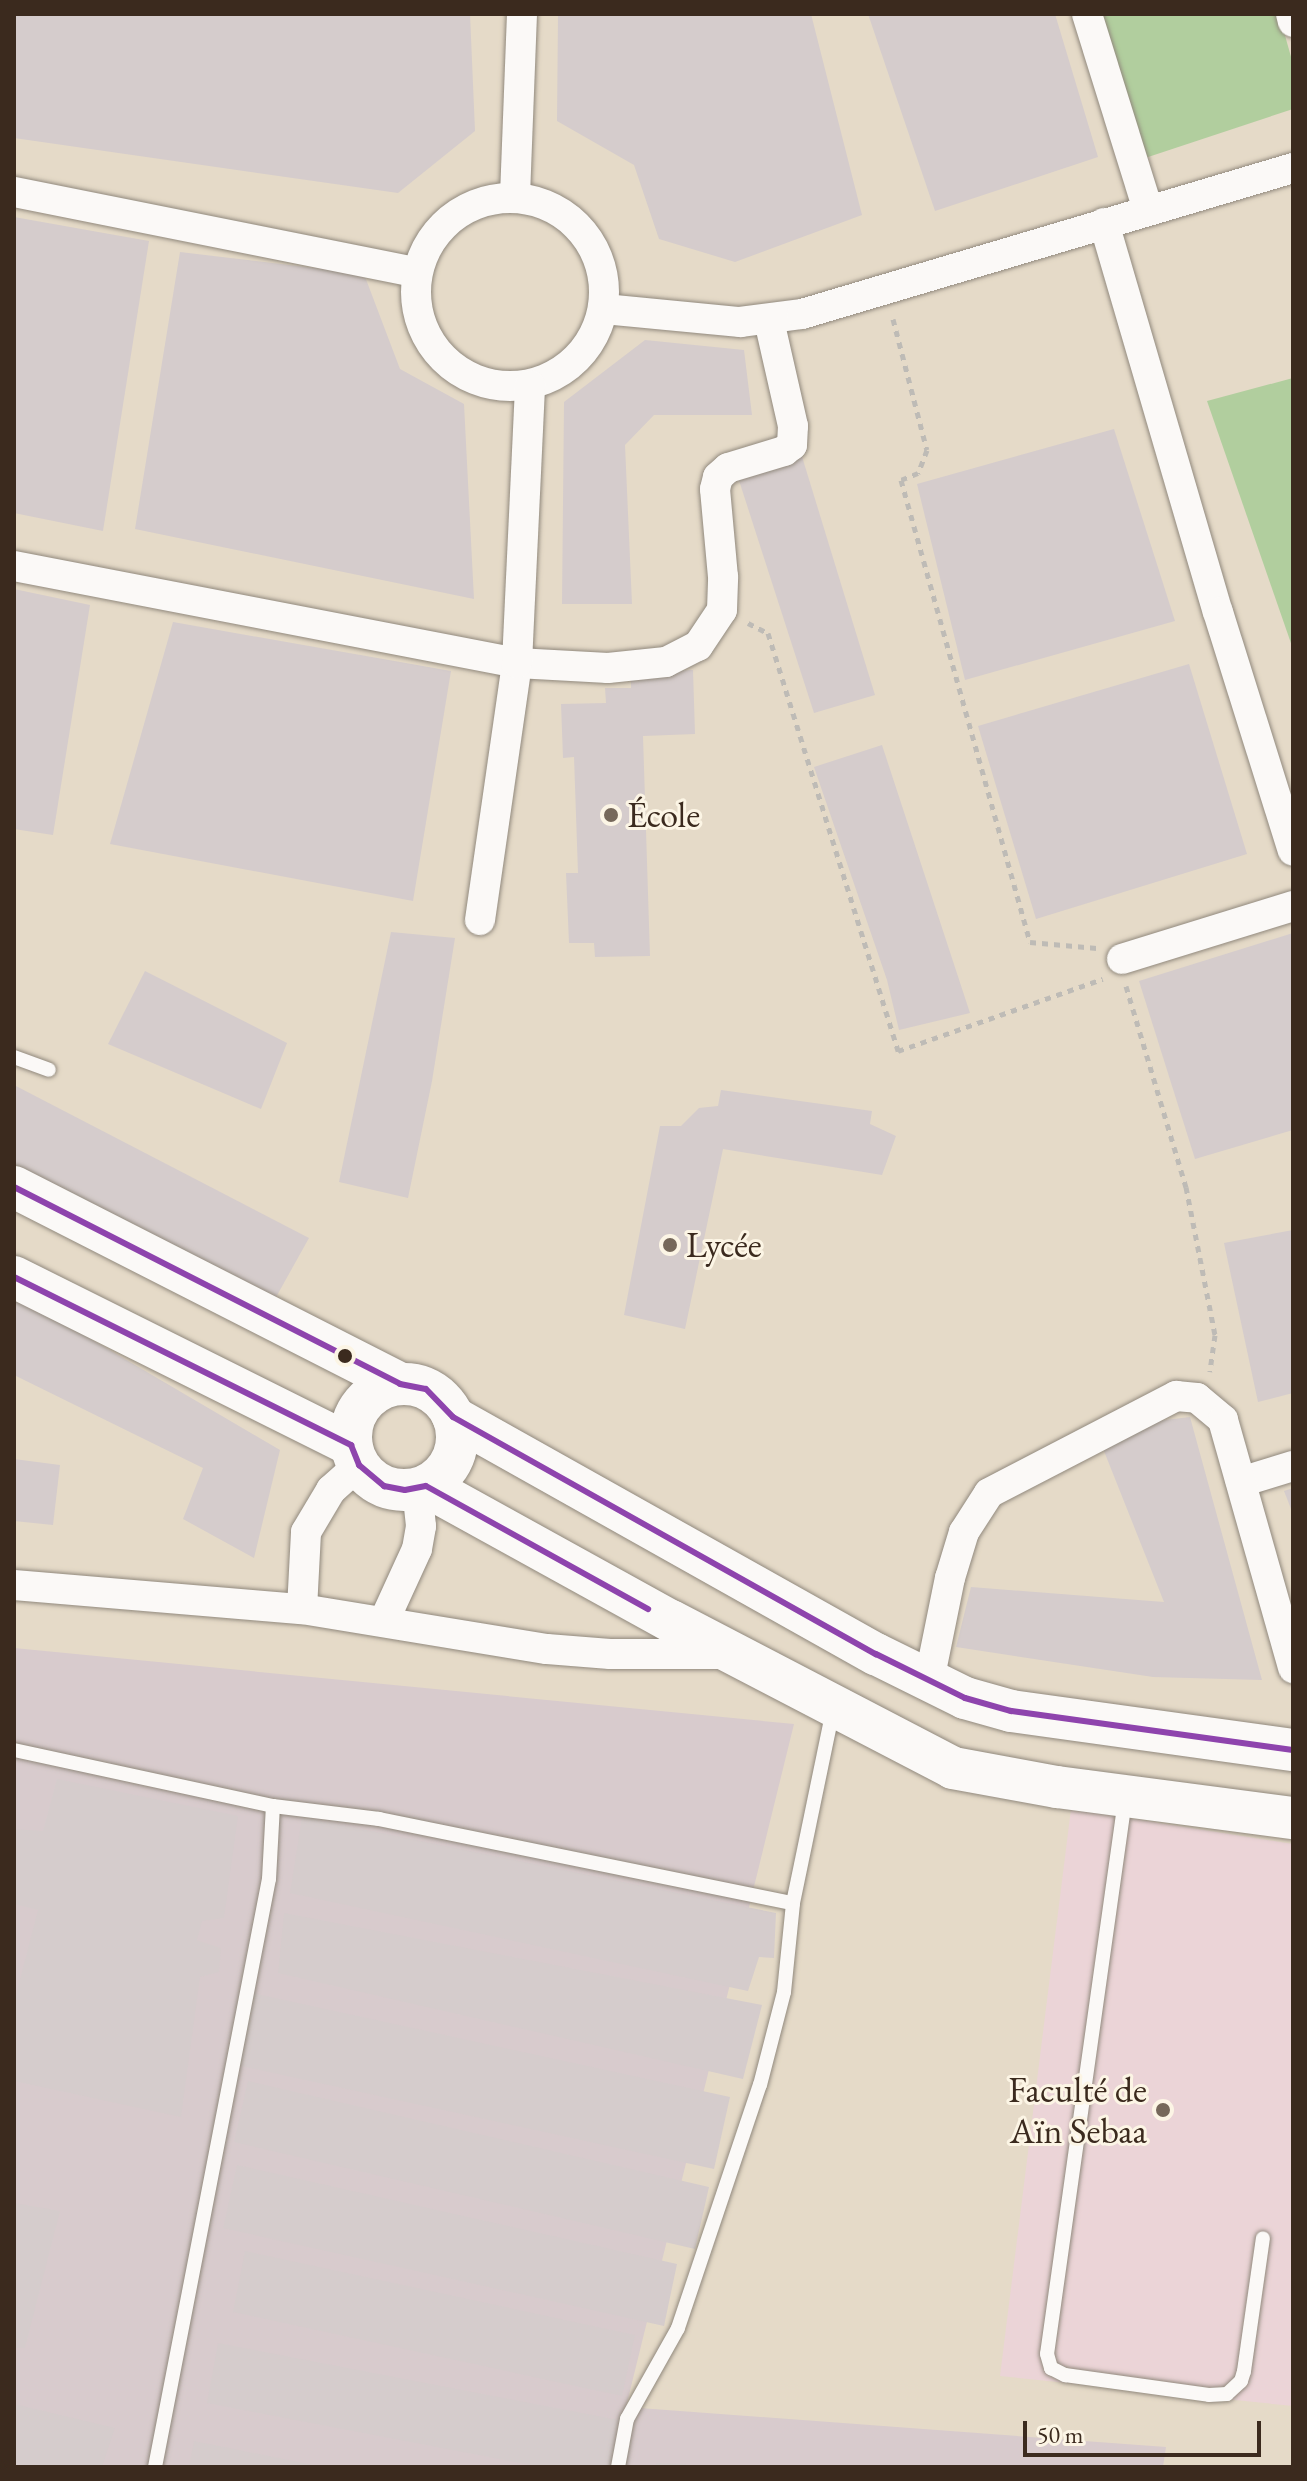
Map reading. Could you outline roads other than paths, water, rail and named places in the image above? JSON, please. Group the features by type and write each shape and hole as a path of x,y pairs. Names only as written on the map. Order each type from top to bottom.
{"street":[{"path":"515,196 522,14"},
{"path":"1087,14 1148,210"},
{"path":"1291,14 1293,22"},
{"path":"604,309 710,321 769,320 886,291 1293,168"},
{"path":"14,192 416,272"},
{"path":"515,196 555,210 573,221 593,246 604,277 604,309 590,343 564,370 530,385 499,386 469,377 443,359 424,334 415,304 416,272 429,241 451,216 481,201 515,196"},
{"path":"1104,223 1293,851"},
{"path":"14,566 517,663 608,668 666,662 698,646 722,610 723,577 716,483 728,468 784,451 792,445 794,435 769,320"},
{"path":"480,920 517,663 530,385"},
{"path":"1124,965 1293,906"},
{"path":"14,1187 400,1384 426,1389 446,1406 453,1417 457,1437 453,1457 442,1473 421,1487"},
{"path":"14,1277 355,1455 384,1486 421,1487 953,1768 996,1778 1293,1818"},
{"path":"302,1609 306,1532 355,1455 351,1431 359,1408 377,1392 400,1384"},
{"path":"929,1681 950,1578 964,1532 989,1493 1176,1396 1197,1398 1223,1420 1293,1668"},
{"path":"453,1417 929,1681 965,1698 1011,1711 1293,1750"},
{"path":"1241,1482 1293,1466"},
{"path":"384,1621 417,1549 421,1526 421,1487"},
{"path":"14,1585 302,1609 547,1649 624,1655 734,1654"}],"lane":[{"path":"14,1057 49,1070"},
{"path":"618,2467 627,2419 678,2328 760,2085 784,1992 793,1903 833,1707"},
{"path":"14,1750 273,1806 379,1819 793,1903"},
{"path":"1126,1796 1047,2354 1051,2368 1065,2375 1209,2395 1227,2394 1241,2381 1244,2371 1263,2238"},
{"path":"155,2467 269,1879 273,1806"}],"place":[{"name":"École","path":"611,815"},
{"name":"Lycée","path":"670,1245"},
{"name":"Faculté de Aïn Sebaa","path":"1163,2110"}]}
